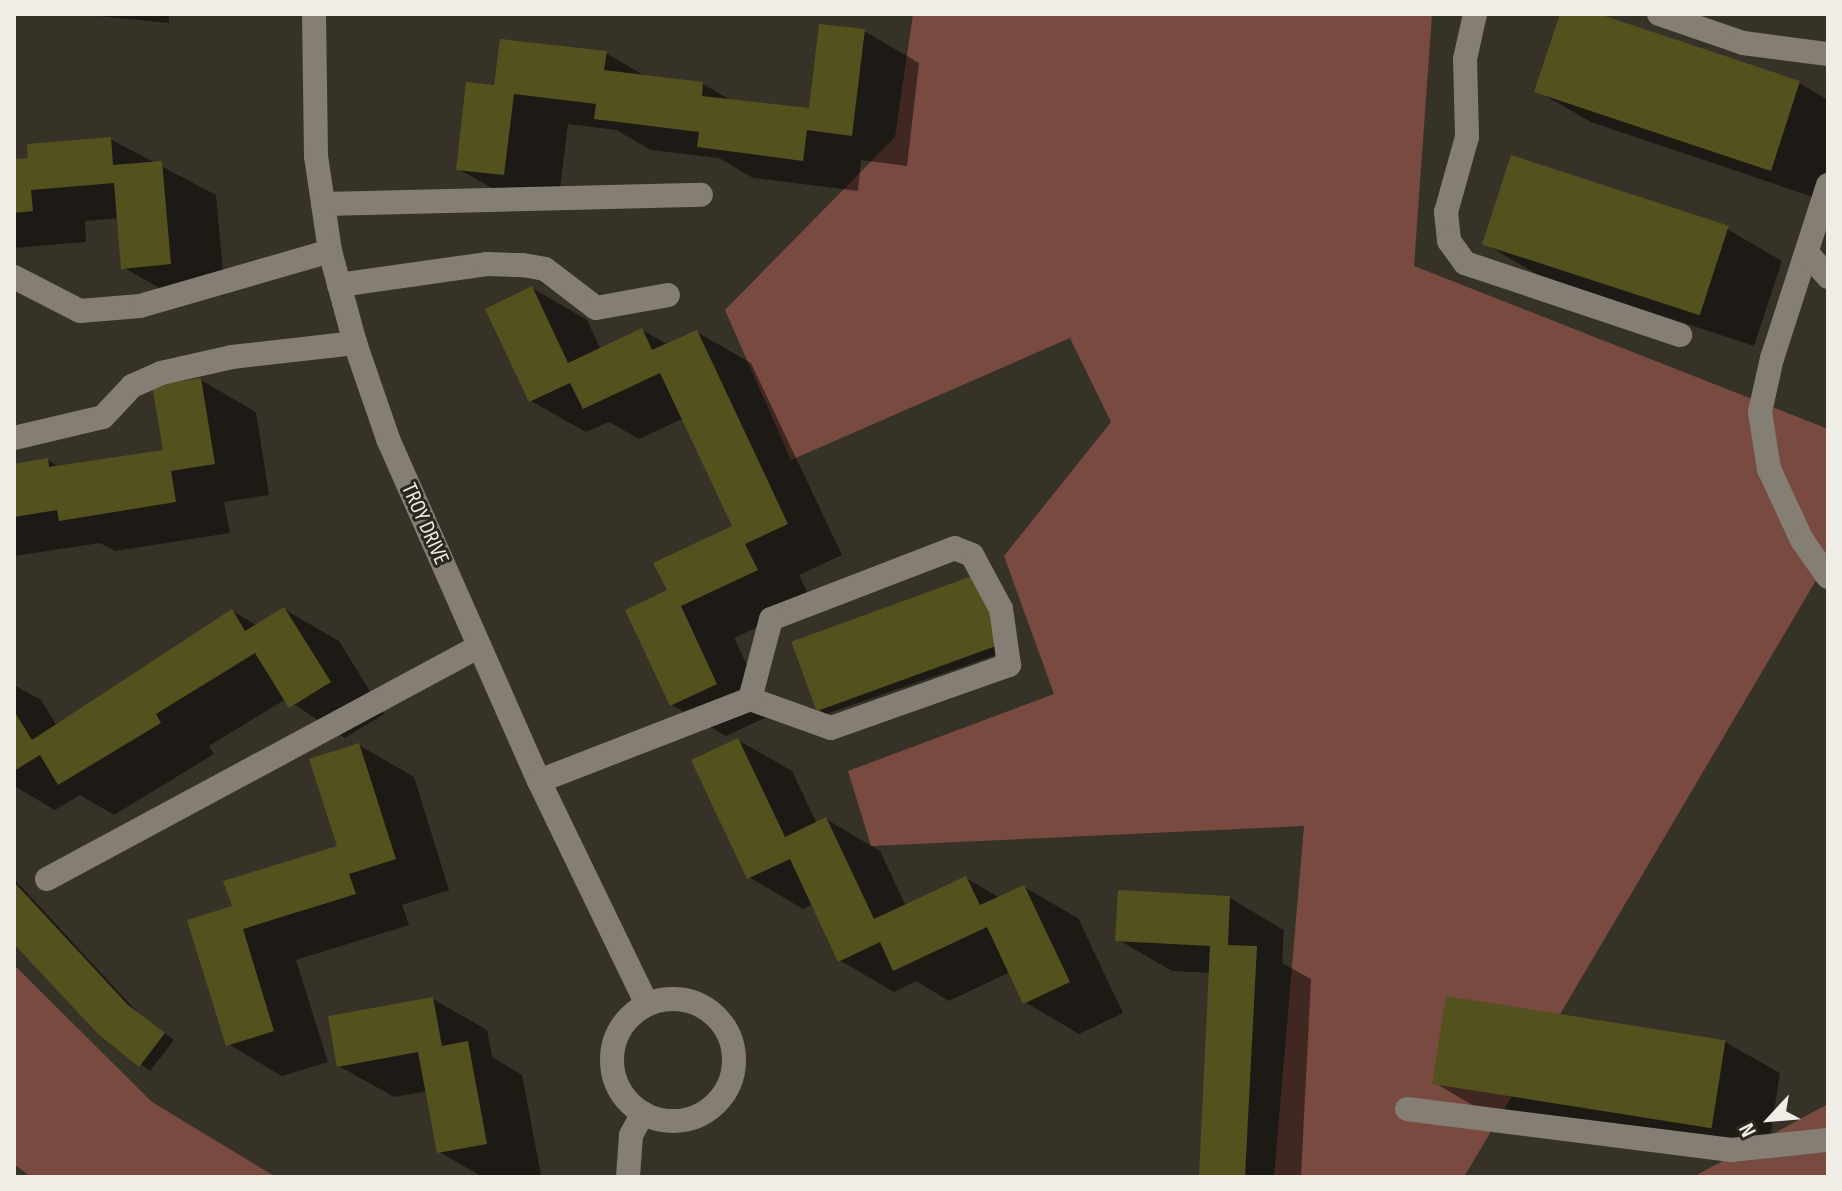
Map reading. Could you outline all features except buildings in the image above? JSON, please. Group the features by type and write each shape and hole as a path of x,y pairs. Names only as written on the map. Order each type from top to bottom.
{"street":[{"name":"TROY DRIVE","path":"314,14 314,108 323,204 330,251 355,343 388,439 479,646 539,781 647,1004"},
{"path":"1475,14 1465,59 1467,137 1446,212 1449,241 1465,263 1680,335"},
{"path":"1659,14 1743,43 1828,54"},
{"path":"1828,185 1809,255 1772,358 1760,412 1769,469 1802,540 1828,577"},
{"path":"323,204 701,195"},
{"path":"14,277 80,311 140,306 330,251"},
{"path":"1809,255 1828,277"},
{"path":"339,285 487,264 523,265 545,269 596,308 668,295"},
{"path":"14,438 103,417 132,386 161,373 232,357 355,343"},
{"path":"539,781 750,699 831,728 1009,665 1001,609 972,555 955,548 771,619 750,699"},
{"path":"47,879 479,646"},
{"path":"667,998 707,1008 732,1041 735,1062 725,1092 703,1114 662,1121 643,1113 628,1101 611,1067 619,1029 647,1004 667,998"},
{"path":"1407,1109 1731,1150 1828,1140"},
{"path":"628,1177 631,1135 643,1113"}],"shaded area":[{"path":"913,14 1432,14 1414,266 1828,429 1828,560 1464,1177 1274,1177 1304,826 871,846 848,771 1054,694 1004,556 1111,422 1070,338 791,460 725,310 895,137"},
{"path":"14,965 152,1102 276,1177 31,1177 14,1164"},
{"path":"1828,1104 1828,1177 1693,1177"}]}
